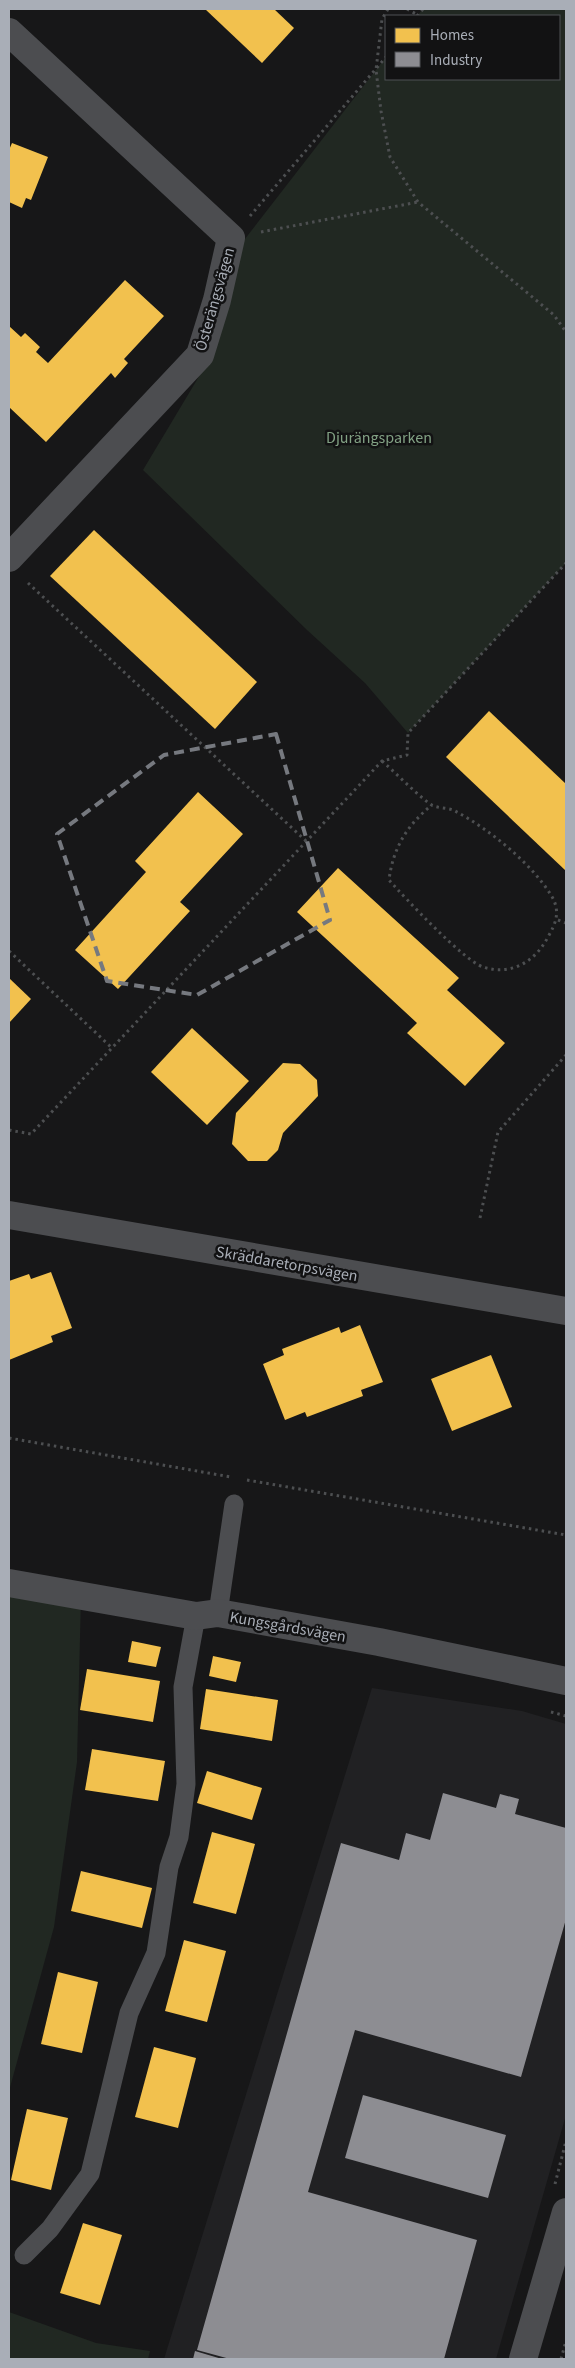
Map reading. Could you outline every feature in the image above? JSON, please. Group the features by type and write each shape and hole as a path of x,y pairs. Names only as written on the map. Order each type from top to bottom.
{"street":[{"name":"Österängsvägen","path":"9,32 231,238 217,300 200,356 16,568"},
{"name":"Skräddaretorpsvägen","path":"9,1215 566,1311"},
{"name":"Kungsgårdsvägen","path":"9,1583 379,1642 566,1681"},
{"path":"523,2359 566,2212"}],"lane":[{"path":"24,2255 50,2229 90,2174 128,2014 156,1953 169,1867 179,1837 186,1784 183,1687 207,1615 234,1504"}],"path":[{"path":"388,9 382,19 376,70 381,111 390,156 418,202 554,315 566,332"},
{"path":"407,9 418,15 423,9"},
{"path":"231,238 385,58"},
{"path":"231,238 418,202"},
{"path":"9,1130 31,1134 382,761 407,755 408,732 566,563"},
{"path":"16,568 306,842"},
{"path":"382,761 432,805 454,810 495,837 533,872 552,897 558,920 544,946 522,966 503,970 482,967 454,946 389,880 392,858 408,829 416,818 432,805"},
{"path":"558,920 566,923"},
{"path":"9,951 112,1048"},
{"path":"480,1218 498,1132 566,1055"},
{"path":"9,1438 234,1477"},
{"path":"244,1479 566,1535"},
{"path":"561,2359 566,2341"}],"highlighted area":[{"path":"276,734 330,920 197,995 107,981 57,834 164,755"}],"shaded area":[{"path":"372,1688 522,1711 566,1724 566,2115 496,2359 164,2359"}],"green space":[{"name":"Djurängsparken","path":"423,9 566,9 566,563 408,733 365,683 307,630 143,470 207,363 234,253 385,58 385,80 560,80 560,15 418,15"},
{"path":"9,1583 81,1596 77,1762 54,1927 9,2091"},
{"path":"9,2312 96,2343 150,2351 148,2359 9,2359"}],"building: Homes":[{"path":"205,9 274,9 294,28 262,63"},
{"path":"12,143 48,157 31,200 26,198 22,208 9,202 9,150"},
{"path":"125,280 164,316 124,359 128,363 115,378 111,373 46,442 9,407 9,326 21,337 25,333 40,347 36,352 48,363"},
{"path":"94,530 257,682 215,729 50,576"},
{"path":"489,711 566,784 566,871 446,757"},
{"path":"198,792 243,834 180,902 190,911 118,989 75,950 146,872 135,861"},
{"path":"338,868 459,978 447,990 505,1043 465,1086 407,1033 417,1023 297,912"},
{"path":"9,978 31,999 9,1023"},
{"path":"192,1028 249,1081 207,1125 151,1072"},
{"path":"283,1063 300,1064 317,1080 318,1096 283,1133 278,1150 267,1161 248,1161 232,1144 236,1113"},
{"path":"51,1272 72,1328 51,1336 53,1342 9,1360 9,1281 29,1274 31,1279"},
{"path":"360,1325 383,1382 361,1390 363,1396 307,1417 305,1412 285,1420 263,1364 284,1355 282,1349 339,1327 341,1333"},
{"path":"491,1355 512,1407 452,1431 431,1379"},
{"path":"132,1641 161,1647 156,1667 128,1662"},
{"path":"213,1656 241,1662 236,1682 209,1676"},
{"path":"87,1669 160,1681 153,1722 80,1710"},
{"path":"206,1689 278,1700 272,1741 200,1729"},
{"path":"92,1749 165,1761 158,1801 85,1790"},
{"path":"207,1771 262,1788 252,1820 197,1803"},
{"path":"212,1832 255,1844 236,1914 193,1903"},
{"path":"81,1871 152,1888 142,1928 71,1911"},
{"path":"184,1940 226,1951 207,2022 165,2011"},
{"path":"58,1972 98,1982 82,2053 41,2044"},
{"path":"154,2047 196,2058 178,2128 135,2117"},
{"path":"27,2109 68,2118 51,2190 11,2180"},
{"path":"83,2223 122,2235 100,2305 60,2293"}],"building: Industry":[{"path":"443,1793 496,1808 500,1794 519,1799 515,1814 566,1828 566,1919 521,2077 355,2030 308,2192 477,2240 444,2359 230,2359 197,2350 341,1843 399,1860 406,1833 430,1840"},
{"path":"363,2095 506,2135 488,2198 345,2158"},
{"path":"195,2351 222,2359 193,2359"}]}
